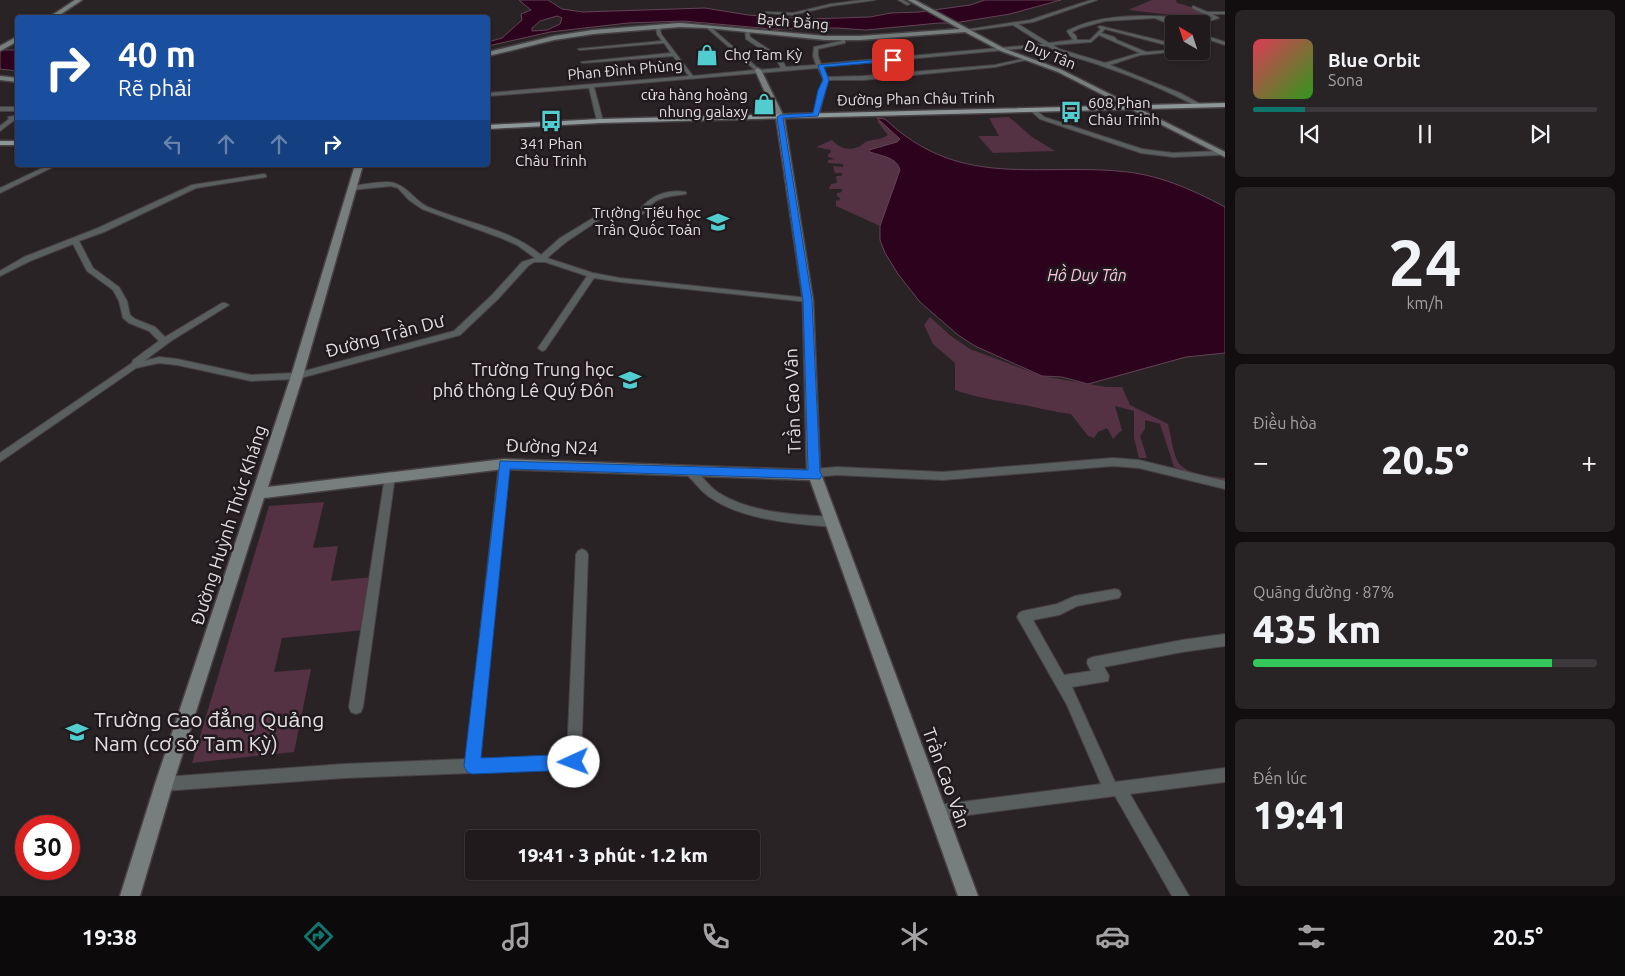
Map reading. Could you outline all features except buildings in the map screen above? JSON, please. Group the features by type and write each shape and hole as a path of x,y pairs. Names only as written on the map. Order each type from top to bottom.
{"main road":[{"name":"Đường Phan Châu Trinh","path":"490,126 600,121 1225,105"},
{"path":"0,143 15,143"}],"street":[{"path":"55,15 79,0"},
{"path":"764,13 793,14 831,4 873,0"},
{"path":"900,0 913,1"},
{"path":"959,25 1019,18 1080,0"},
{"name":"Bạch Đằng","path":"490,54 554,38 593,32 658,27 708,26 798,36 843,38 967,30 1015,24 1048,16 1095,0"},
{"path":"823,1 831,4"},
{"name":"Duy Tân","path":"913,1 1003,50 1060,71 1223,154"},
{"path":"1075,41 1074,36 1068,32 1105,20 1156,17 1209,20 1217,18 1193,7"},
{"path":"1206,13 1225,13"},
{"path":"1156,17 1165,21"},
{"path":"1015,24 1046,45 1105,65 1178,94 1200,106"},
{"path":"1088,25 1165,44"},
{"name":"Trần Cao Vân","path":"708,26 758,70 780,117 808,300 815,474 968,896"},
{"path":"658,27 659,34 692,77"},
{"path":"1104,28 1099,34 1148,54"},
{"path":"747,30 748,38 778,58 784,69"},
{"name":"Phan Đình Phùng","path":"490,95 1003,50 1093,40 1099,34"},
{"path":"816,115 826,79 814,57 816,48 843,42 843,38"},
{"path":"1210,39 1225,44"},
{"path":"0,49 15,40"},
{"path":"580,49 665,42"},
{"path":"1105,65 1148,54 1165,52"},
{"path":"583,62 674,54"},
{"path":"826,79 863,78 995,66 1028,59"},
{"path":"0,78 15,80"},
{"path":"591,86 600,121"},
{"path":"0,109 15,109"},
{"path":"1033,110 1042,118 1141,151 1173,155 1223,154"},
{"path":"0,122 11,117 14,118 0,129"},
{"path":"0,191 50,167"},
{"name":"Đường Huỳnh Thúc Kháng","path":"130,896 164,784 297,376 358,167"},
{"path":"0,274 27,259 76,241 194,186 264,176"},
{"path":"352,188 391,184 400,188 424,208 518,243 535,252 541,259 592,275 808,300"},
{"name":"Đường Trần Dư","path":"0,458 133,366 159,360 251,378 297,376 457,333 495,297 525,264 541,259 563,240 607,212 613,210 641,213 646,204 662,195 684,193"},
{"path":"76,241 90,269 116,289 123,302 126,316 132,321 152,329 164,341"},
{"path":"542,348 592,275"},
{"path":"133,366 164,341 179,334 225,305"},
{"path":"815,474 837,471 943,476 1113,462 1139,464 1225,485"},
{"path":"472,766 504,464"},
{"name":"Đường N24","path":"259,493 504,464 815,474"},
{"path":"690,471 714,496 738,506 791,518 833,522"},
{"path":"356,707 390,476"},
{"path":"164,784 344,771 574,762 582,554"},
{"path":"1115,594 1075,601 1060,608 1023,617 1036,636 1043,652 1072,700 1115,789 1181,896"},
{"path":"1061,682 1103,676 1093,663 1225,640"},
{"path":"938,812 1225,775"}],"shaded area":[{"path":"1152,0 1176,0 1177,3 1208,15 1172,15 1128,10"},
{"path":"1009,117 1032,137 1055,151 993,153 978,136 999,136 989,118"},
{"path":"880,120 900,139 897,142 870,152 892,160 900,170 880,226 836,206 836,200 839,201 840,198 837,196 837,193 842,192 842,189 829,189 831,184 837,183 836,176 842,176 842,173 835,173 833,166 843,167 843,164 828,163 828,160 835,159 828,157 831,150 816,147 832,140 841,147 851,149 865,142 883,138 888,135 877,121"},
{"path":"930,317 951,336 970,349 1042,376 1106,387 1122,387 1130,405 1168,424 1179,464 1197,474 1225,478 1225,481 1211,479 1174,467 1160,424 1145,420 1145,429 1140,436 1147,458 1139,458 1134,438 1134,411 1115,406 1122,430 1113,439 1107,428 1098,432 1094,438 1088,436 1071,414 980,397 955,390 955,363 933,344 924,325"},
{"path":"324,502 313,548 338,546 331,581 373,577 365,630 282,638 274,672 311,669 294,752 192,763 269,506"}],"water":[{"path":"519,0 548,0 562,9 583,12 705,8 748,15 808,19 870,17 891,13 919,12 970,5 985,0 1061,0 1010,14 954,23 866,30 837,28 773,29 683,21 628,23 550,32 490,46 490,41 502,38 522,20 521,14 531,10","holes":["557,16 562,18 560,24 547,30 532,31 532,28 540,21"]},
{"path":"0,50 15,50 15,71 0,69"},
{"name":"Hồ Duy Tân","path":"877,118 885,119 912,141 940,155 968,164 1025,170 1118,171 1147,175 1174,183 1225,207 1225,353 1186,357 1088,384 1062,377 1042,376 975,346 958,335 920,302 898,274 885,253 880,240 880,226 900,170 896,162 869,150 897,142 900,139"}],"place":[{"name":"Chợ Tam Kỳ","path":"707,55"},
{"name":"cửa hàng hoàng nhung galaxy","path":"764,104"},
{"name":"608 Phan Châu Trinh","path":"1071,112"},
{"name":"341 Phan Châu Trinh","path":"551,121"},
{"name":"Trường Tiểu học Trần Quốc Toản","path":"718,222"},
{"name":"Trường Trung học phổ thông Lê Quý Đôn","path":"630,380"},
{"name":"Trường Cao đẳng Quảng Nam (cơ sở Tam Kỳ)","path":"77,732"}],"route":[{"path":"574,762 472,766 504,464 816,475 814,473 808,300 780,117 816,115 826,80 820,66 893,60"}]}
